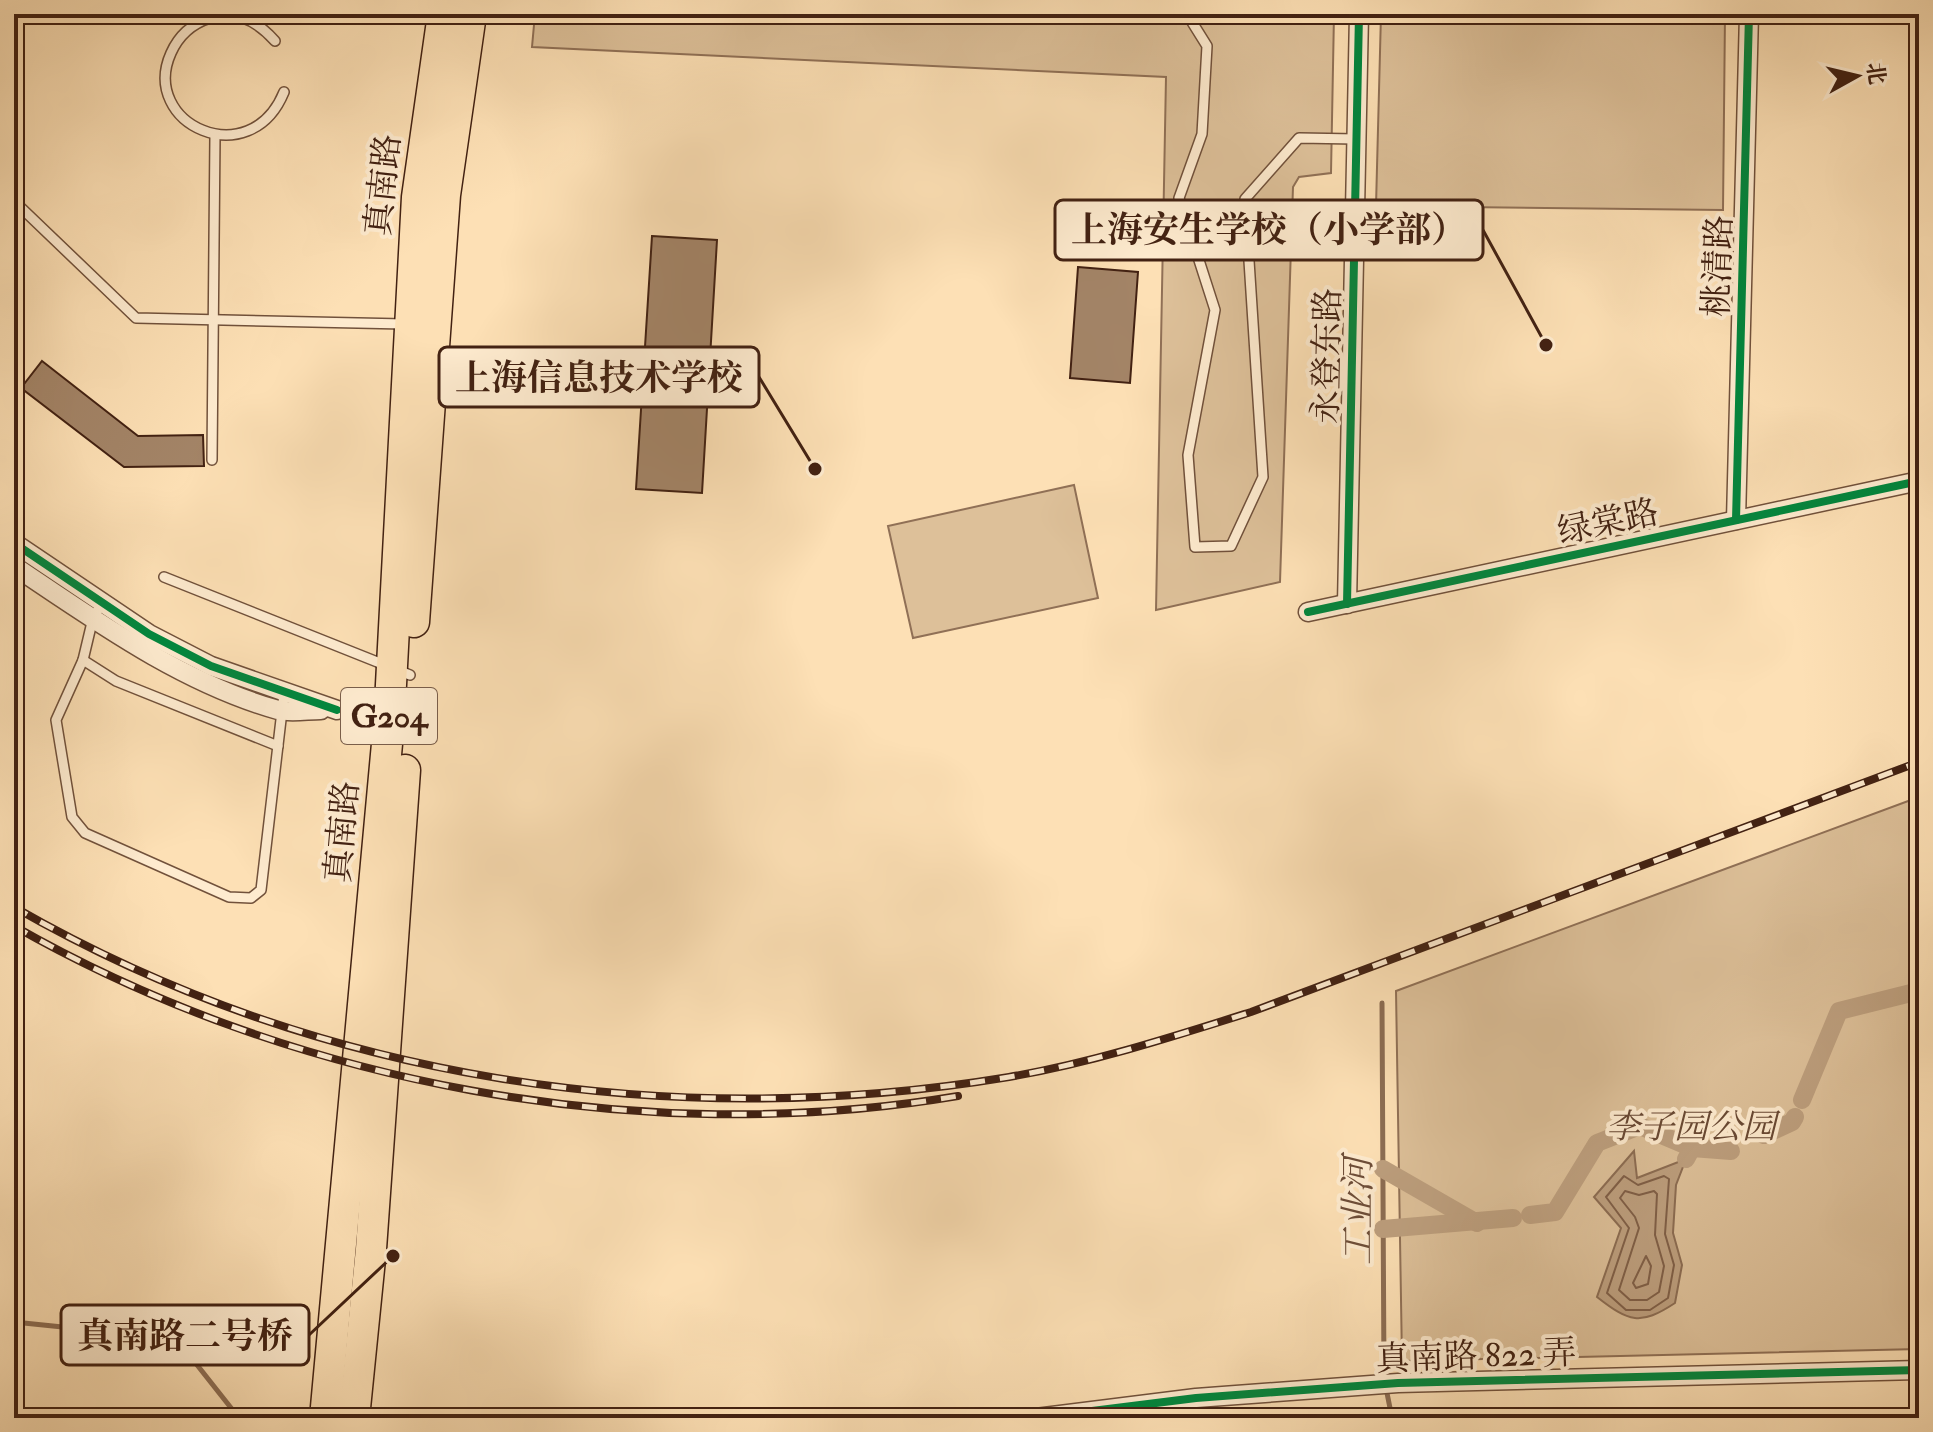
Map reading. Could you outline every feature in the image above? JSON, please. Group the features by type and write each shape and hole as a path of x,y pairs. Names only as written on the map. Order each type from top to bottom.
{"main road":[{"name":"真南路","path":"401,672 408,324 417,197 443,14"},
{"name":"真南路","path":"354,1418 371,1249 401,672 445,195 471,14"},
{"name":"真南路","path":"325,1418 398,723"}],"street":[{"name":"永登东路","path":"1347,604 1359,14"},
{"name":"桃清路","path":"1736,520 1749,14"},
{"name":"绿棠路","path":"1308,612 1919,481"},
{"path":"14,543 98,610 136,646 202,680 282,702 337,710"},
{"path":"14,566 98,610"},
{"name":"真南路 822 弄","path":"1036,1418 1196,1398 1367,1384 1919,1370"}],"lane":[{"path":"1187,14 1207,46 1202,134 1179,198 1215,310 1188,455 1195,547 1231,546 1263,477 1245,199 1299,138 1356,139"},
{"path":"275,41 249,20 216,16 186,30 175,43 166,75 174,107 199,130 215,135 230,136 258,127 279,106 284,92"},
{"path":"212,460 215,135"},
{"path":"14,201 136,318 408,324"},
{"path":"164,577 401,672"},
{"path":"98,610 83,660 56,720 72,817 77,827 229,897 241,900 261,890 282,702"},
{"path":"83,660 116,681 278,746"},
{"path":"337,710 398,723"}],"green space":[{"path":"535,14 1334,14 1331,173 1299,177 1293,187 1280,582 1156,610 1166,77 532,47"},
{"path":"1381,14 1725,14 1723,210 1376,206"},
{"path":"1074,485 1098,598 913,638 888,526"},
{"name":"李子园公园","path":"1919,797 1919,1349 1402,1361 1396,991"}],"water":[{"path":"1634,1151 1637,1178 1686,1159 1676,1185 1673,1233 1682,1265 1675,1303 1643,1318 1618,1312 1597,1297 1621,1228 1594,1197"}],"building":[{"path":"652,236 717,240 702,493 636,489"},
{"path":"1078,267 1138,272 1130,383 1070,378"},
{"path":"42,361 138,436 203,435 204,466 124,467 21,388"}],"waterway":[{"path":"1802,1100 1839,1011 1919,991"},
{"name":"工业河","path":"1382,1003 1384,1378"},
{"path":"1764,1135 1792,1122 1795,1117"},
{"path":"1530,1215 1555,1212 1597,1143 1640,1126 1692,1148 1686,1159"},
{"path":"1692,1148 1731,1151"},
{"path":"1383,1169 1477,1223"},
{"path":"1383,1229 1513,1218"},
{"path":"14,1322 140,1335 190,1356 239,1418"},
{"name":"工业河","path":"1386,1388 1392,1418"}],"railway":[{"path":"14,907 129,966 248,1014 371,1052 496,1078 624,1093 752,1098 881,1093 1040,1071 1131,1049 1251,1012 1919,762"},
{"path":"14,926 122,981 235,1027 352,1064 472,1090 594,1107 716,1114 838,1110 958,1096"}],"cycle path":[{"path":"1347,604 1359,14"},
{"path":"1736,520 1749,14"},
{"path":"1308,612 1919,481"},
{"path":"14,543 149,634 211,666 337,710"},
{"path":"1036,1418 1196,1398 1398,1383 1919,1370"}],"place":[{"name":"上海安生学校（小学部）","path":"1546,345"},
{"name":"上海信息技术学校","path":"815,469"},
{"name":"真南路二号桥","path":"393,1256"}]}
